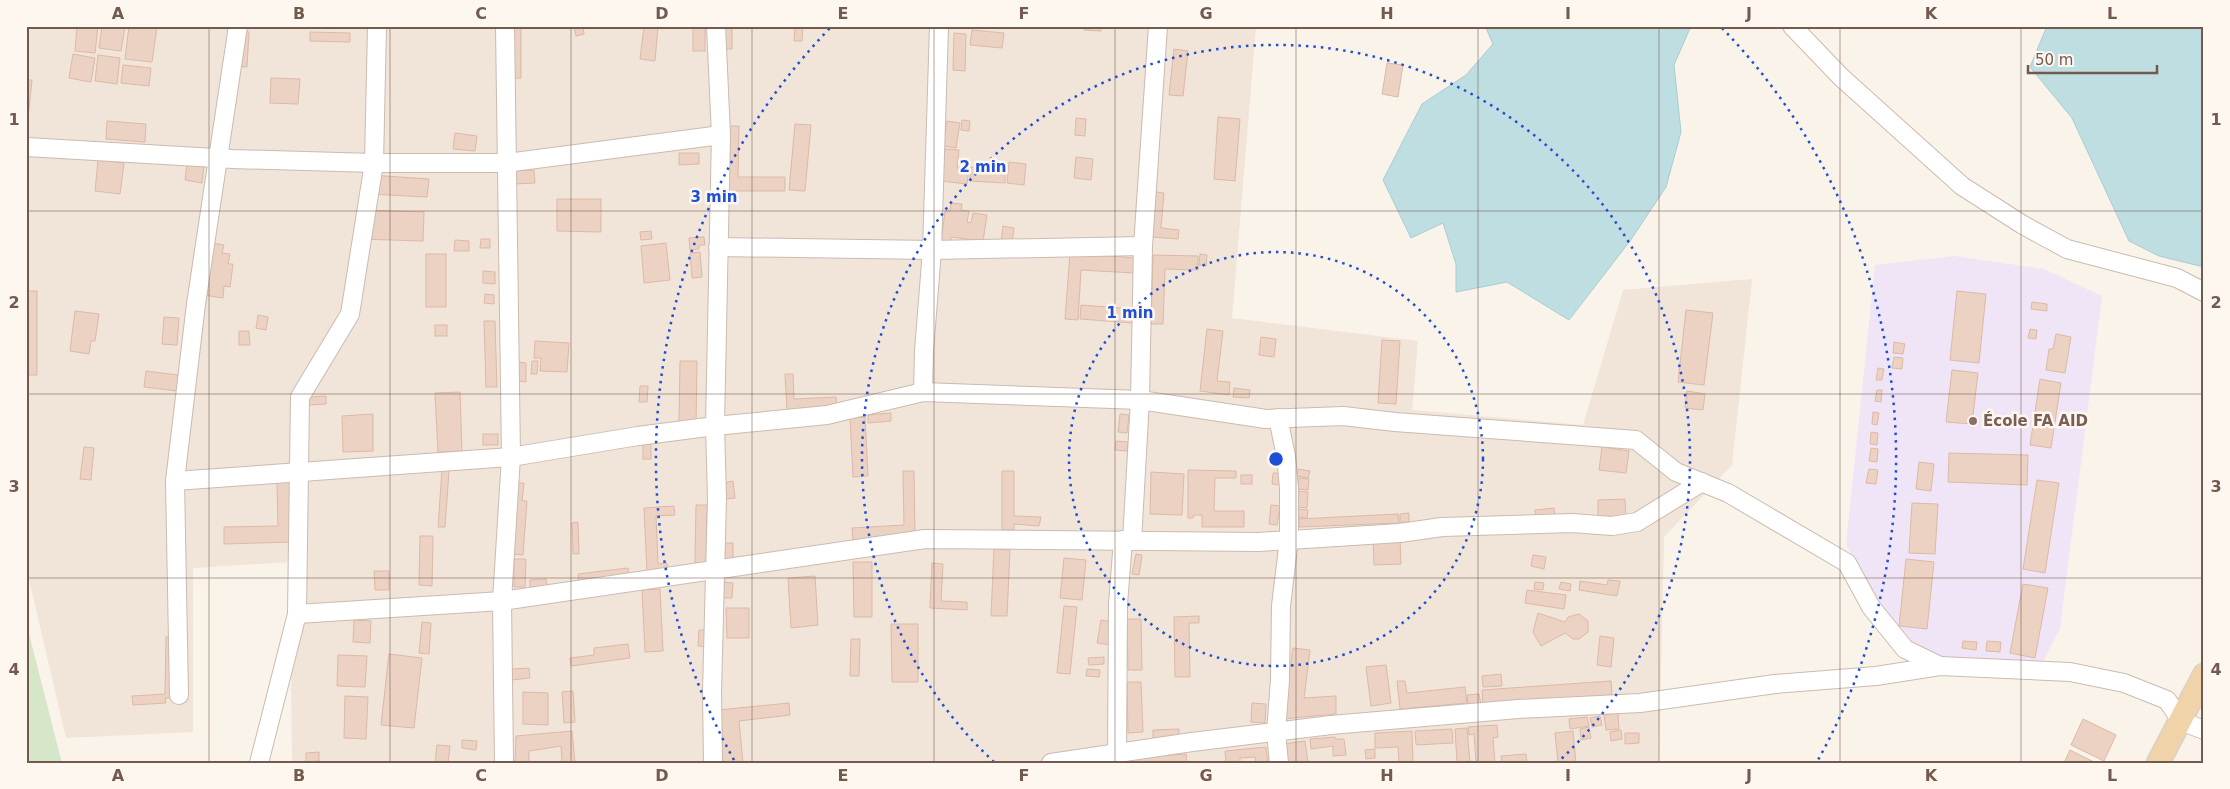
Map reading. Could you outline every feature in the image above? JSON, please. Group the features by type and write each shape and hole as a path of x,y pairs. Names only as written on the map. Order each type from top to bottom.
{"main road":[{"path":"2158,763 2204,675"}],"street":[{"path":"179,695 175,481 196,304 238,26"},
{"path":"259,763 297,614 300,397 350,314 374,163 378,26"},
{"path":"504,763 502,601 511,457 505,26"},
{"path":"713,763 712,692 716,571 715,426 721,135 716,26"},
{"path":"923,392 924,351 932,250 940,26"},
{"path":"1116,755 1118,604 1128,540 1140,400 1143,246 1158,26"},
{"path":"1792,26 1841,77 1902,134 1970,191 2023,225 2066,249 2177,278 2204,292"},
{"path":"26,147 219,158 374,163 506,163 721,135"},
{"path":"718,247 932,250 1143,246"},
{"path":"175,481 511,457 715,426 827,415 923,392 1140,400 1266,419 1343,416 1395,422 1636,440 1676,472 1728,493 1847,563 1871,607 1905,649 1940,666"},
{"path":"1278,418 1287,472 1288,539 1281,606 1280,680 1276,732 1279,763"},
{"path":"297,614 502,601 925,539 1258,542 1400,533 1442,528 1572,524 1612,526 1637,522 1702,482"},
{"path":"1051,763 1116,755 1192,742 1276,732 1518,709 1640,702 1775,684 1876,676 1940,666 2070,672 2124,683 2167,700 2181,721 2204,730"}],"shaded area":[{"path":"26,26 1256,26 1232,318 1418,341 1412,410 1583,425 1623,290 1752,279 1732,465 1664,537 1659,763 292,763 290,562 193,568 193,732 66,738 26,566"},
{"name":"École FA AID","path":"1954,256 2044,269 2102,296 2060,629 2040,667 1941,659 1908,645 1890,621 1846,545 1875,265"}],"green space":[{"path":"26,630 28,630 62,763 26,763"}],"water":[{"path":"1485,26 1691,26 1674,65 1681,132 1666,187 1630,241 1569,320 1507,282 1456,292 1456,264 1443,223 1411,238 1383,180 1422,104 1466,75 1493,44"},
{"path":"2047,26 2204,26 2204,267 2159,256 2129,241 2072,118 2030,67"}],"building":[{"path":"77,26 98,26 95,53 75,51"},
{"path":"102,26 125,26 121,51 99,48"},
{"path":"129,26 157,27 152,62 125,59"},
{"path":"512,26 521,26 521,78 512,78"},
{"path":"574,26 583,26 584,34 576,36"},
{"path":"644,26 658,26 655,61 640,59"},
{"path":"693,26 705,26 705,51 693,51"},
{"path":"723,26 732,26 732,49 722,49"},
{"path":"795,26 803,26 802,41 794,41"},
{"path":"1084,26 1101,26 1101,31 1084,30"},
{"path":"972,30 1004,33 1002,48 970,45"},
{"path":"239,31 249,32 247,67 236,66"},
{"path":"310,32 350,33 350,42 310,41"},
{"path":"954,33 966,34 965,71 953,70"},
{"path":"1174,49 1188,51 1183,96 1169,95"},
{"path":"73,54 95,58 91,82 69,78"},
{"path":"98,55 120,58 117,84 95,81"},
{"path":"1387,63 1403,65 1398,97 1382,94"},
{"path":"123,65 151,68 149,86 121,83"},
{"path":"271,78 300,79 298,104 270,103"},
{"path":"26,80 32,80 28,118 26,118"},
{"path":"1218,117 1240,119 1235,181 1214,179"},
{"path":"1076,118 1086,119 1085,136 1075,135"},
{"path":"962,120 970,121 969,131 961,130"},
{"path":"107,121 146,124 145,142 106,139"},
{"path":"947,121 960,123 956,148 943,146"},
{"path":"795,124 811,125 805,191 789,190"},
{"path":"723,126 739,126 738,177 785,177 785,191 722,191"},
{"path":"455,133 477,136 475,151 453,149"},
{"path":"945,149 959,150 957,168 969,169 967,184 941,181"},
{"path":"679,153 699,153 699,164 679,165"},
{"path":"1076,157 1093,159 1091,180 1074,178"},
{"path":"98,160 124,163 120,194 95,191"},
{"path":"1009,162 1026,164 1024,185 1007,183"},
{"path":"187,164 204,166 202,183 185,180"},
{"path":"971,167 1005,169 1005,183 970,181"},
{"path":"534,170 535,183 514,184 513,171"},
{"path":"370,175 429,179 427,197 368,194"},
{"path":"1156,192 1164,193 1161,228 1179,230 1178,239 1152,237"},
{"path":"557,199 601,199 601,232 557,231"},
{"path":"951,203 962,204 961,210 969,211 967,222 971,223 973,213 987,215 983,241 951,237 951,245 937,243 939,235 942,235 945,211 950,211"},
{"path":"361,210 424,212 423,241 360,239"},
{"path":"1003,226 1014,228 1012,243 1001,242"},
{"path":"651,231 652,239 641,240 640,232"},
{"path":"704,237 705,245 699,245 699,249 690,250 689,238"},
{"path":"481,239 490,239 490,248 480,248"},
{"path":"455,240 469,241 469,251 454,251"},
{"path":"212,243 224,245 222,253 230,254 228,264 233,264 230,287 224,286 223,298 204,295"},
{"path":"666,243 670,280 644,283 641,246"},
{"path":"700,252 702,277 692,278 690,253"},
{"path":"1070,253 1135,258 1134,273 1081,270 1078,320 1065,319"},
{"path":"426,254 446,254 446,307 426,307"},
{"path":"1200,254 1207,255 1206,266 1199,265"},
{"path":"1153,255 1198,256 1198,270 1165,269 1163,324 1151,324"},
{"path":"483,271 495,272 495,284 483,283"},
{"path":"26,291 37,291 37,375 26,375"},
{"path":"1957,291 1986,294 1979,363 1950,360"},
{"path":"485,294 494,295 494,304 484,303"},
{"path":"2032,302 2047,304 2047,311 2031,309"},
{"path":"1081,305 1134,309 1133,323 1080,319"},
{"path":"1686,310 1713,313 1704,385 1678,382"},
{"path":"75,311 99,314 95,341 91,341 89,354 70,351"},
{"path":"258,315 268,317 266,330 256,328"},
{"path":"164,317 179,318 177,345 162,344"},
{"path":"484,321 495,321 497,387 486,387"},
{"path":"435,325 447,325 447,336 435,336"},
{"path":"1207,329 1223,331 1217,381 1230,382 1229,395 1200,391"},
{"path":"2030,329 2037,330 2036,339 2028,338"},
{"path":"239,331 249,331 250,345 239,345"},
{"path":"2056,334 2071,337 2065,373 2046,370 2049,349 2053,349"},
{"path":"1261,337 1276,339 1274,357 1259,355"},
{"path":"1382,340 1400,341 1396,404 1378,403"},
{"path":"535,341 569,343 567,372 540,371 541,358 534,358"},
{"path":"1894,342 1905,344 1903,354 1893,353"},
{"path":"1894,357 1903,358 1902,369 1892,368"},
{"path":"532,361 538,361 537,374 531,374"},
{"path":"680,361 697,361 696,425 679,424"},
{"path":"518,362 526,363 526,382 517,381"},
{"path":"1878,368 1884,369 1882,380 1876,380"},
{"path":"1952,370 1978,373 1972,424 1946,422"},
{"path":"146,371 178,375 177,391 144,387"},
{"path":"785,374 793,374 794,399 836,397 837,407 787,410"},
{"path":"2040,379 2061,383 2051,448 2030,445"},
{"path":"640,386 648,386 647,402 639,402"},
{"path":"1234,388 1250,390 1249,398 1233,397"},
{"path":"1877,390 1882,390 1881,402 1875,401"},
{"path":"1687,391 1705,394 1703,410 1685,408"},
{"path":"460,392 462,451 438,452 435,393"},
{"path":"326,396 326,404 309,405 308,397"},
{"path":"1873,412 1879,413 1877,425 1872,424"},
{"path":"891,413 891,421 868,423 868,415"},
{"path":"373,414 373,451 343,452 342,416"},
{"path":"1120,414 1129,415 1127,433 1118,432"},
{"path":"865,417 868,476 853,477 850,418"},
{"path":"1871,432 1878,433 1877,445 1870,444"},
{"path":"483,434 498,434 498,445 483,445"},
{"path":"1116,441 1128,442 1127,451 1115,450"},
{"path":"643,443 651,443 651,459 643,459"},
{"path":"84,447 94,448 91,480 80,479"},
{"path":"1602,447 1629,451 1626,473 1599,470"},
{"path":"1871,448 1878,449 1877,462 1869,461"},
{"path":"1949,453 2028,455 2027,485 1948,482"},
{"path":"1919,462 1934,464 1931,491 1916,489"},
{"path":"1298,469 1310,471 1308,478 1297,476"},
{"path":"1869,469 1878,470 1876,484 1866,483"},
{"path":"442,470 449,471 445,527 438,527"},
{"path":"1188,470 1236,471 1236,478 1215,478 1214,511 1244,511 1244,527 1202,527 1202,515 1194,515 1193,518 1188,518"},
{"path":"903,471 914,471 915,534 853,542 852,528 904,525"},
{"path":"1002,471 1014,471 1014,516 1041,517 1039,526 1014,524 1014,530 1002,530"},
{"path":"1151,472 1184,474 1182,515 1150,514"},
{"path":"1273,473 1281,473 1280,485 1272,484"},
{"path":"1241,475 1252,475 1252,484 1241,484"},
{"path":"1299,478 1309,479 1308,490 1298,489"},
{"path":"2037,480 2059,483 2045,573 2023,569"},
{"path":"733,481 735,498 725,499 723,483"},
{"path":"277,482 291,482 292,542 224,544 224,527 278,526"},
{"path":"518,483 524,483 522,501 527,501 523,555 512,554"},
{"path":"1299,491 1308,492 1307,508 1298,507"},
{"path":"1625,499 1626,517 1598,518 1598,500"},
{"path":"1912,503 1938,504 1935,554 1909,553"},
{"path":"696,505 707,505 706,563 695,563"},
{"path":"1271,505 1280,506 1277,525 1269,524"},
{"path":"674,506 675,515 656,516 658,564 667,563 668,572 647,573 644,508"},
{"path":"1554,508 1555,519 1536,521 1535,510"},
{"path":"1298,509 1308,510 1307,518 1297,517"},
{"path":"1409,513 1409,522 1400,522 1400,514"},
{"path":"1398,514 1399,523 1299,527 1299,519"},
{"path":"578,522 579,554 573,554 572,523"},
{"path":"420,536 433,536 432,586 419,585"},
{"path":"1400,539 1401,564 1374,565 1373,540"},
{"path":"723,543 733,543 733,559 723,559"},
{"path":"994,549 1010,550 1007,616 991,616"},
{"path":"1136,554 1142,555 1139,575 1132,574"},
{"path":"1533,555 1546,557 1544,569 1531,566"},
{"path":"1064,558 1086,560 1082,600 1060,598"},
{"path":"514,559 526,559 525,587 514,587"},
{"path":"1906,559 1934,562 1927,629 1899,626"},
{"path":"853,562 872,562 872,617 854,617"},
{"path":"932,563 943,564 941,601 967,602 967,610 930,608"},
{"path":"628,568 629,576 579,582 578,574"},
{"path":"374,571 389,571 389,590 375,590"},
{"path":"815,576 818,625 791,628 788,578"},
{"path":"546,579 547,587 530,588 530,580"},
{"path":"1608,580 1620,581 1617,596 1579,590 1580,581 1607,585"},
{"path":"722,582 733,583 732,598 721,598"},
{"path":"1535,582 1544,583 1543,590 1534,589"},
{"path":"1561,582 1571,584 1570,591 1559,589"},
{"path":"2023,584 2048,588 2035,658 2010,653"},
{"path":"660,589 663,651 645,652 642,590"},
{"path":"1527,590 1566,595 1564,609 1525,603"},
{"path":"1064,606 1077,607 1070,674 1057,673"},
{"path":"726,608 749,608 749,638 727,638"},
{"path":"1538,613 1565,622 1568,617 1579,614 1588,621 1588,632 1579,639 1573,639 1565,633 1541,646 1533,632"},
{"path":"1199,616 1199,623 1189,623 1190,677 1175,677 1174,617"},
{"path":"1127,619 1141,619 1142,670 1128,670"},
{"path":"354,620 371,621 370,643 353,642"},
{"path":"1101,620 1114,622 1110,645 1097,643"},
{"path":"422,622 431,623 429,654 419,653"},
{"path":"891,624 918,624 918,682 892,682"},
{"path":"699,630 708,630 706,647 698,646"},
{"path":"1600,636 1614,638 1611,667 1597,665"},
{"path":"166,637 174,637 173,698 165,698 166,703 133,705 132,696 165,694"},
{"path":"851,639 860,639 859,676 850,676"},
{"path":"1963,641 1977,642 1976,650 1962,648"},
{"path":"1987,641 2001,642 2000,652 1986,651"},
{"path":"628,644 630,658 571,666 570,658 594,655 594,648"},
{"path":"1293,648 1310,650 1304,698 1336,696 1336,714 1283,719"},
{"path":"389,654 422,658 414,728 381,725"},
{"path":"338,655 367,656 365,687 337,686"},
{"path":"1104,657 1104,664 1089,665 1088,658"},
{"path":"1386,665 1391,703 1371,706 1366,667"},
{"path":"529,668 530,678 512,680 512,669"},
{"path":"1087,669 1100,670 1099,677 1086,676"},
{"path":"1501,674 1502,686 1483,687 1482,676"},
{"path":"1397,681 1405,681 1407,693 1465,687 1467,703 1400,709"},
{"path":"1611,681 1612,695 1483,704 1482,690"},
{"path":"1127,682 1141,682 1143,732 1128,733"},
{"path":"573,691 575,722 564,723 562,692"},
{"path":"523,692 548,693 548,725 523,724"},
{"path":"1479,694 1481,704 1468,705 1467,695"},
{"path":"345,696 368,697 366,739 344,738"},
{"path":"789,703 790,715 739,721 743,763 723,763 718,710"},
{"path":"1252,703 1266,704 1265,723 1251,722"},
{"path":"1618,713 1619,729 1606,730 1604,715"},
{"path":"1600,716 1602,725 1592,727 1590,718"},
{"path":"1587,717 1589,726 1570,729 1569,719"},
{"path":"2083,719 2116,735 2104,761 2071,745"},
{"path":"1497,725 1498,737 1493,738 1495,763 1476,763 1474,734 1469,735 1468,727"},
{"path":"1589,727 1591,738 1581,740 1580,729"},
{"path":"1467,728 1470,763 1457,763 1455,729"},
{"path":"1179,729 1179,738 1153,739 1153,730"},
{"path":"1452,729 1453,743 1416,745 1415,731"},
{"path":"1621,730 1622,739 1611,741 1610,732"},
{"path":"572,731 575,763 562,763 561,746 529,751 529,763 515,763 516,736"},
{"path":"1412,731 1413,763 1399,763 1398,747 1375,748 1375,733"},
{"path":"1573,731 1576,763 1558,763 1555,733"},
{"path":"1625,733 1639,733 1639,743 1625,744"},
{"path":"1335,737 1335,739 1344,739 1346,755 1333,756 1333,746 1311,749 1310,739"},
{"path":"462,740 477,741 476,750 462,748"},
{"path":"1305,741 1308,763 1287,763 1284,744"},
{"path":"437,745 450,746 448,763 435,763"},
{"path":"1266,747 1268,763 1256,763 1255,757 1240,758 1240,763 1226,763 1225,751"},
{"path":"1375,749 1375,758 1366,759 1365,750"},
{"path":"2070,750 2096,763 2064,763"},
{"path":"319,752 319,761 306,762 306,753"},
{"path":"1186,754 1187,763 1138,763 1138,757"},
{"path":"1526,754 1527,763 1502,763 1501,756"}],"place":[{"name":"École FA AID","path":"1973,421"}]}
